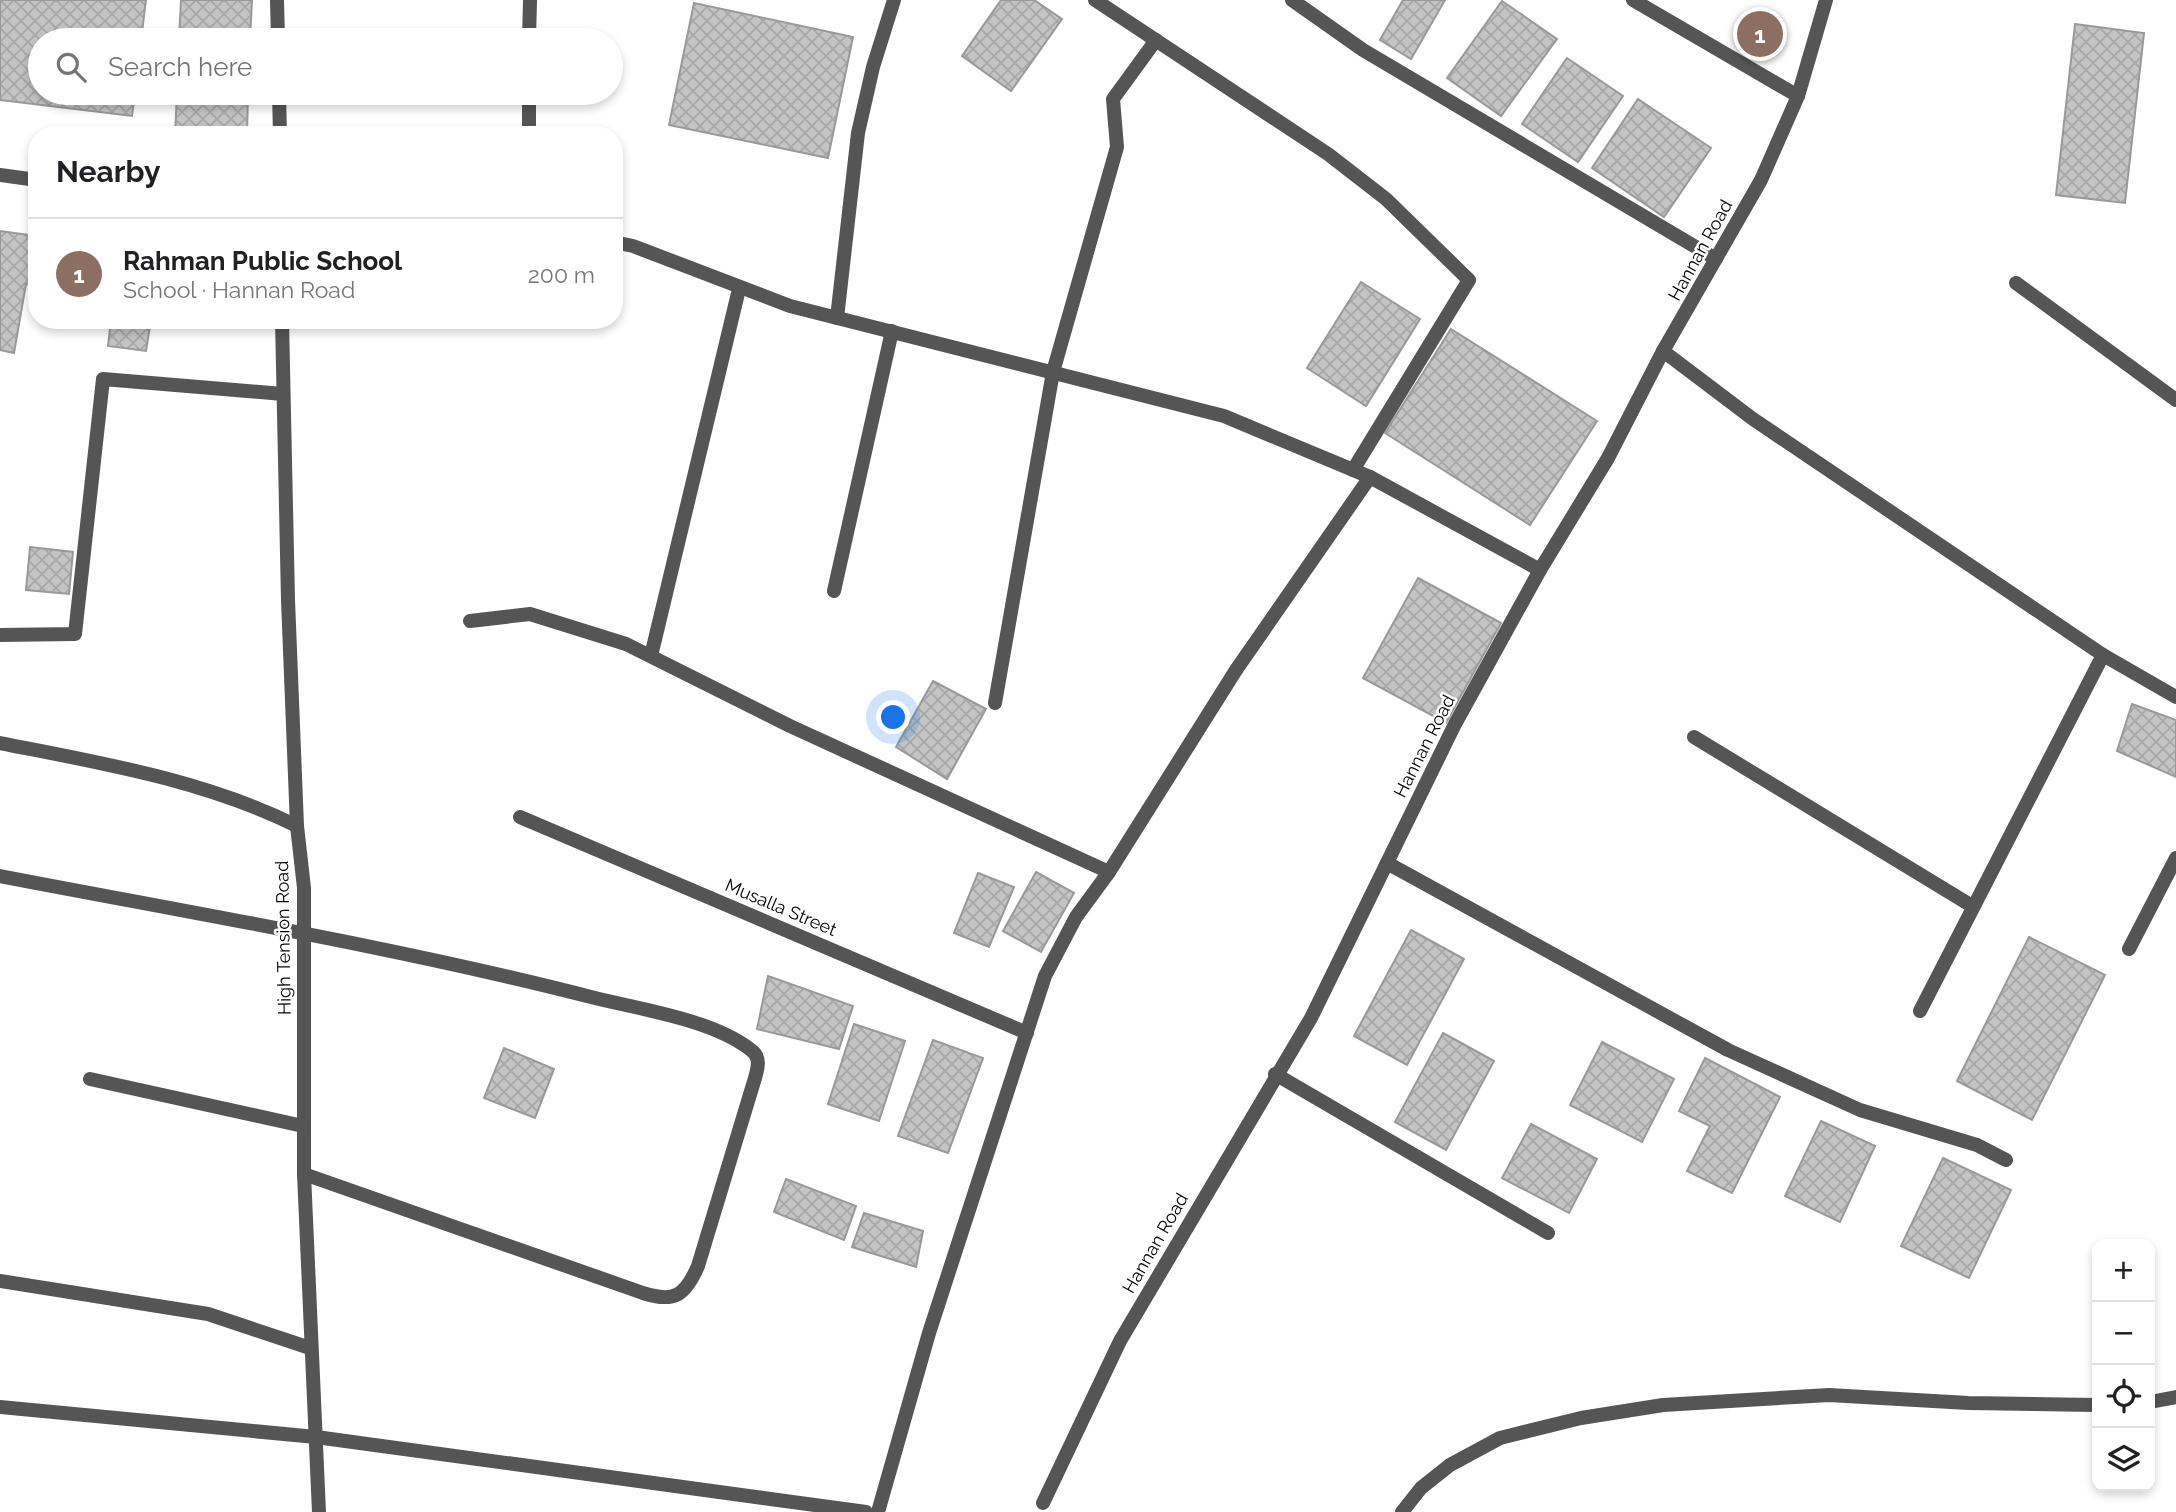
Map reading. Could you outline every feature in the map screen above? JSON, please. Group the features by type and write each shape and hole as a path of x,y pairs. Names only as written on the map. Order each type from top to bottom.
{"street":[{"path":"276,0 277,28"},
{"path":"529,28 530,0"},
{"path":"837,318 858,133 873,67 894,0"},
{"path":"1095,0 1328,154 1366,184 1469,280 1353,470"},
{"path":"1292,0 1363,50 1716,259"},
{"path":"1633,0 1798,96"},
{"name":"Hannan Road","path":"1043,1503 1120,1341 1275,1074 1311,1018 1455,724 1539,570 1608,458 1663,351 1761,180 1798,96 1826,0"},
{"path":"995,703 1053,372 1117,147 1113,99 1156,40"},
{"path":"279,105 280,126"},
{"path":"529,105 529,126"},
{"path":"0,174 28,179"},
{"path":"623,245 681,264 738,289 837,318 1224,416 1370,477 1539,570"},
{"path":"2016,283 2176,400"},
{"path":"651,656 738,289"},
{"name":"High Tension Road","path":"282,329 297,826 304,888 304,1174 319,1512"},
{"path":"834,591 892,331"},
{"path":"1663,351 1753,419 2103,656 2176,698"},
{"path":"0,635 75,634 103,379 283,394"},
{"path":"878,1512 929,1333 1045,976 1076,917 1109,872 1236,670 1370,477"},
{"path":"470,621 530,614 626,644 815,737 1109,872"},
{"path":"1920,1011 2103,656"},
{"path":"1694,737 1972,906"},
{"path":"0,743 111,765 235,798 297,826"},
{"name":"Musalla Street","path":"520,817 1027,1033"},
{"path":"2129,949 2176,858"},
{"path":"1387,863 1728,1049 1860,1110 1978,1145 2006,1160"},
{"path":"0,876 457,963 681,1020 741,1044 753,1051 758,1059 755,1079 698,1266 692,1280 674,1297 661,1299 304,1174"},
{"path":"1275,1074 1548,1233"},
{"path":"90,1079 303,1126"},
{"path":"0,1281 208,1314 310,1348"},
{"path":"1402,1512 1421,1488 1479,1447 1544,1426 1650,1407 1829,1395 1968,1403 2092,1405"},
{"path":"2155,1401 2176,1397"},
{"path":"0,1407 316,1437 866,1512"}],"building":[{"path":"0,0 146,0 142,28 28,28 28,103 0,100"},
{"path":"181,0 252,0 251,28 180,28"},
{"path":"1001,0 1034,0 1062,19 1011,91 962,56"},
{"path":"1403,0 1445,0 1411,59 1380,40"},
{"path":"1502,1 1557,39 1501,116 1447,78"},
{"path":"694,3 853,37 828,158 669,125"},
{"path":"2075,24 2144,33 2125,203 2056,195"},
{"path":"1567,58 1623,96 1578,162 1522,124"},
{"path":"1638,99 1711,148 1664,217 1592,168"},
{"path":"41,105 133,105 132,116"},
{"path":"176,105 248,105 247,126 175,126"},
{"path":"0,231 28,235 28,284 14,353 0,350"},
{"path":"1361,282 1420,319 1366,406 1307,368"},
{"path":"110,329 150,329 146,351 108,346"},
{"path":"1451,329 1597,421 1530,525 1385,433"},
{"path":"30,547 73,552 69,594 26,590"},
{"path":"1418,578 1501,623 1446,723 1363,678"},
{"path":"933,681 986,709 947,779 896,747"},
{"path":"2132,704 2176,720 2176,777 2117,751"},
{"path":"1036,872 1074,893 1041,952 1003,931"},
{"path":"978,873 1014,887 989,947 954,933"},
{"path":"1411,930 1464,959 1407,1065 1354,1036"},
{"path":"2029,937 2105,975 2032,1120 1957,1081"},
{"path":"768,976 853,1006 839,1049 757,1029"},
{"path":"854,1024 905,1041 879,1121 828,1104"},
{"path":"1443,1033 1494,1061 1446,1150 1395,1122"},
{"path":"933,1040 983,1058 948,1153 898,1136"},
{"path":"1602,1042 1674,1079 1642,1142 1570,1105"},
{"path":"504,1048 554,1069 535,1118 484,1098"},
{"path":"1705,1058 1780,1097 1732,1193 1687,1171 1710,1126 1679,1111"},
{"path":"1821,1121 1875,1146 1840,1222 1785,1196"},
{"path":"1531,1124 1597,1159 1569,1213 1502,1178"},
{"path":"1943,1158 2011,1190 1969,1278 1901,1246"},
{"path":"786,1179 856,1206 844,1240 774,1212"},
{"path":"864,1213 923,1231 916,1267 852,1247"}],"place":[{"name":"Rahman Public School","path":"1760,34"}]}
